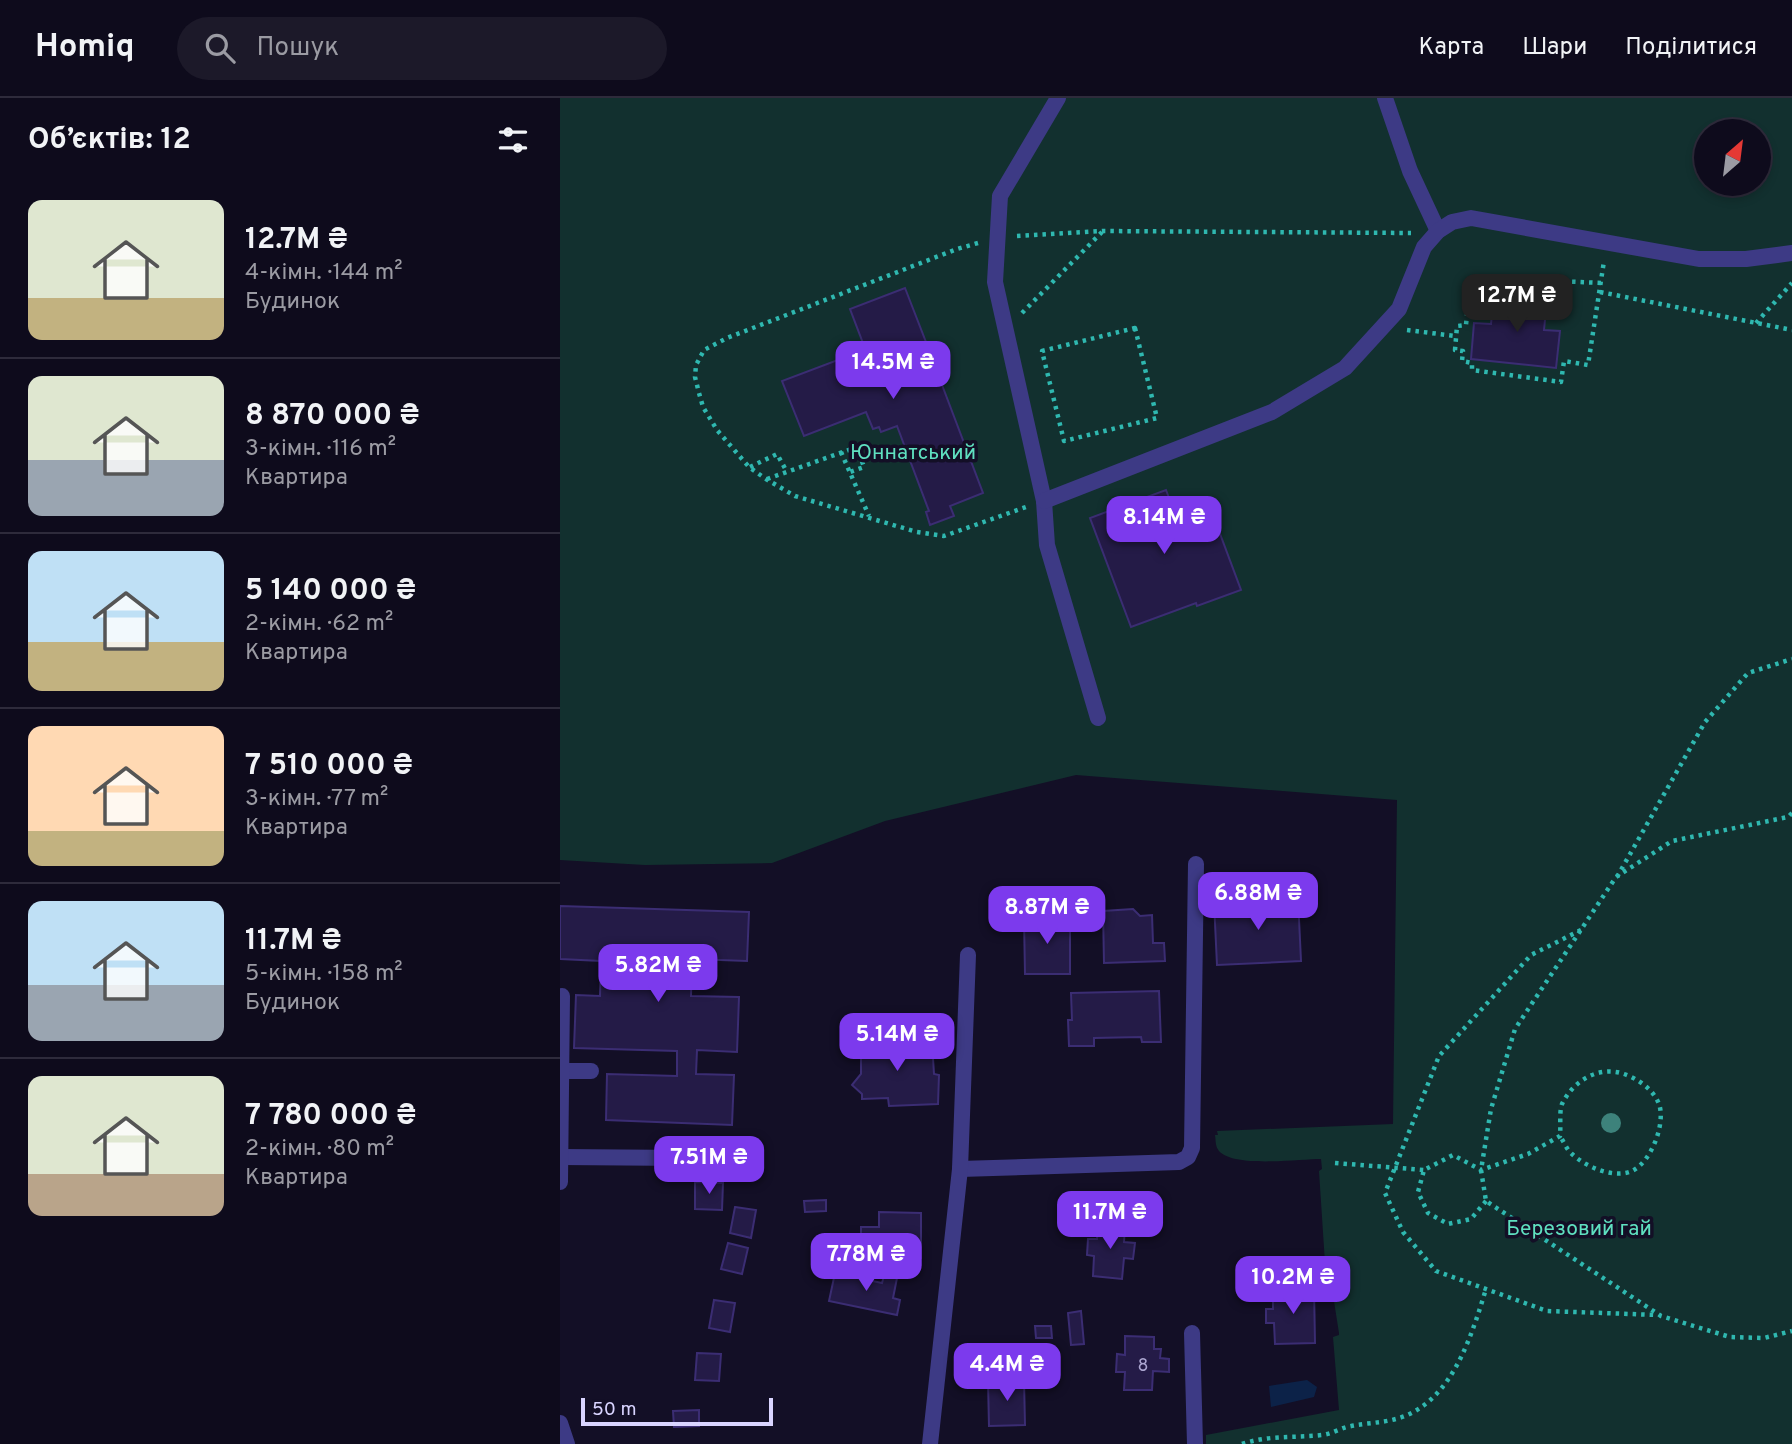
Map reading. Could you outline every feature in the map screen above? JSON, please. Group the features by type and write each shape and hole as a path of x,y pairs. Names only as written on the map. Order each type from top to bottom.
{"lane":[{"path":"1058,98 1000,196 995,282 1044,501 1047,545 1098,718"},
{"path":"1385,98 1410,171 1438,231"},
{"path":"1044,501 1272,412 1345,368 1399,309 1424,247 1438,231 1452,222 1471,218 1699,259 1746,259 1792,253"},
{"path":"960,1169 1180,1162 1188,1157 1192,1148 1196,864"},
{"path":"930,1444 960,1169 968,954"},
{"path":"560,1182 562,996"},
{"path":"562,1071 591,1072"},
{"path":"561,1157 688,1158"},
{"path":"1192,1333 1195,1444"},
{"path":"560,1423 567,1444"}],"path":[{"path":"1005,330 1103,231"},
{"path":"1044,501 983,520 944,536 916,532 795,496 749,467 717,430 703,407 695,377 696,365 704,350 727,338 957,249 998,237 1103,231 1438,231"},
{"path":"1601,283 1491,278 1468,305 1466,325 1457,326 1455,349 1463,351 1462,361 1472,363 1472,370 1561,382 1564,361 1588,365 1600,292 1607,242"},
{"path":"1756,323 1792,283"},
{"path":"1600,292 1792,330"},
{"path":"1135,328 1157,418 1064,441 1042,351 1135,328"},
{"path":"1382,328 1455,335"},
{"path":"766,479 857,447 864,467 850,472"},
{"path":"841,452 869,517"},
{"path":"749,467 777,454 787,472"},
{"path":"1661,1316 1486,1201 1481,1170 1491,1109 1515,1029 1616,877 1704,722 1748,673 1792,659"},
{"path":"1616,877 1672,841 1792,814"},
{"path":"1582,929 1531,955 1439,1056 1385,1193 1404,1232 1436,1271 1547,1311 1661,1316 1730,1337 1764,1338 1792,1331"},
{"path":"1613,1070 1640,1079 1659,1104 1660,1130 1650,1153 1632,1171 1614,1172 1591,1168 1571,1153 1560,1136 1562,1105 1585,1076 1613,1070"},
{"path":"1335,1163 1424,1170 1453,1155 1481,1170 1528,1154 1560,1136"},
{"path":"1424,1170 1418,1192 1428,1213 1448,1224 1471,1219 1486,1201"},
{"path":"1242,1444 1272,1437 1326,1435 1348,1426 1378,1424 1408,1415 1432,1398 1454,1371 1473,1332 1486,1289"}],"green space":[{"name":"Юннатський","path":"560,98 1792,98 1792,1444 1206,1444 1206,1435 1339,1410 1333,1337 1339,1333 1328,1263 1325,1263 1319,1171 1322,1169 1321,1159 1238,1159 1219,1151 1215,1135 1218,1135 1217,1131 1393,1124 1397,800 1076,775 885,821 772,863 645,865 560,860"}],"water":[{"path":"1307,1380 1317,1387 1314,1397 1271,1407 1269,1386"}],"building":[{"path":"905,288 931,355 917,360 926,382 939,377 983,493 950,506 954,516 930,525 926,512 929,511 897,426 881,432 879,427 873,429 866,412 804,436 782,381 851,355 855,364 869,359 850,309"},
{"path":"1494,295 1547,300 1544,330 1560,331 1556,368 1471,359 1474,323 1491,324"},
{"path":"1166,490 1174,511 1207,499 1241,590 1131,627 1090,518"},
{"path":"1298,898 1301,961 1217,965 1214,902"},
{"path":"560,906 749,912 747,961 692,959 691,996 739,997 737,1052 697,1050 696,1074 734,1075 732,1125 606,1120 607,1074 677,1076 677,1051 574,1048 576,995 600,996 601,961 560,959"},
{"path":"1133,909 1140,916 1152,915 1153,943 1164,943 1165,961 1104,963 1103,911"},
{"path":"1070,918 1070,974 1025,974 1024,919"},
{"path":"1159,991 1161,1042 1142,1042 1141,1037 1094,1038 1094,1046 1069,1046 1071,993"},
{"path":"876,1031 886,1041 920,1040 920,1058 933,1058 934,1074 939,1075 938,1104 889,1106 888,1098 862,1099 862,1094 852,1085 861,1074 861,1041 866,1041"},
{"path":"695,1182 723,1183 722,1210 695,1209"},
{"path":"826,1200 826,1211 805,1212 804,1201"},
{"path":"735,1207 756,1210 751,1238 730,1233"},
{"path":"879,1212 921,1213 921,1258 909,1257 909,1271 853,1271 853,1242 861,1241 861,1227 879,1227"},
{"path":"1098,1224 1125,1227 1124,1242 1135,1243 1133,1259 1124,1258 1122,1279 1093,1276 1094,1256 1087,1255 1088,1239 1097,1239"},
{"path":"728,1243 748,1248 742,1274 721,1269"},
{"path":"835,1273 882,1283 884,1276 897,1278 893,1298 900,1300 897,1315 829,1301"},
{"path":"1314,1288 1315,1343 1275,1344 1274,1323 1266,1323 1266,1309 1273,1309 1273,1289"},
{"path":"714,1300 735,1303 730,1332 709,1328"},
{"path":"1081,1311 1084,1344 1071,1345 1068,1313"},
{"path":"1035,1326 1051,1326 1052,1338 1036,1338"},
{"path":"1125,1336 1154,1337 1154,1349 1161,1349 1160,1358 1169,1359 1169,1372 1153,1371 1152,1390 1124,1390 1125,1372 1116,1372 1117,1354 1125,1355"},
{"path":"697,1353 721,1354 719,1381 695,1380"},
{"path":"1024,1380 1025,1425 989,1426 988,1381"},
{"path":"699,1410 699,1426 674,1427 673,1411"}],"park label":[{"name":"Березовий гай","path":"1579,1228"}]}
